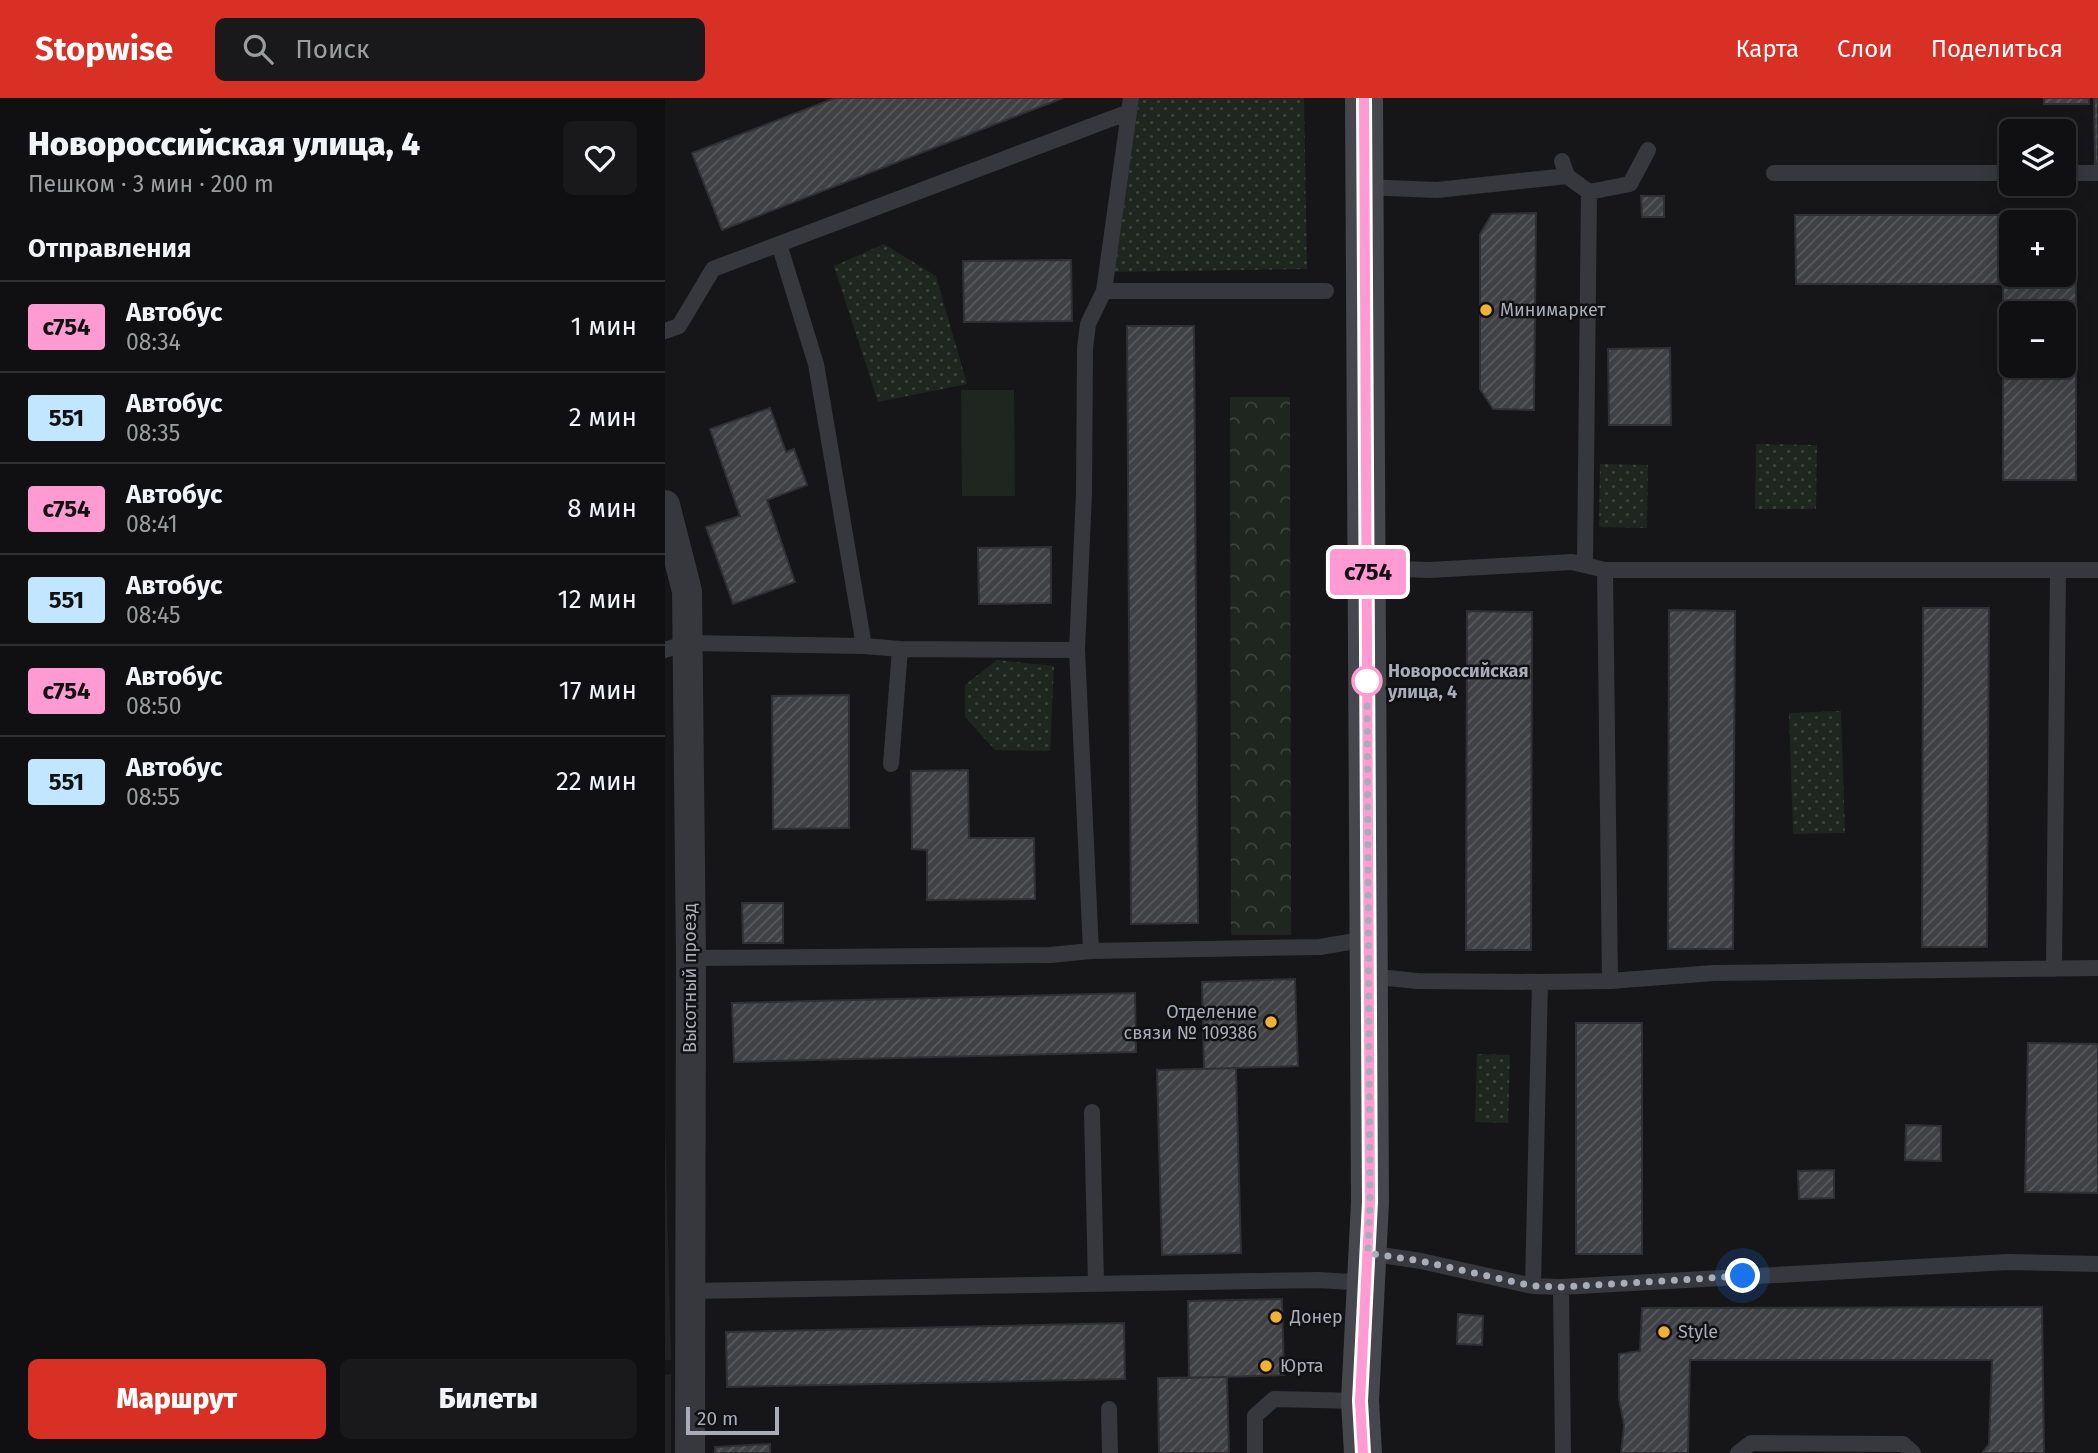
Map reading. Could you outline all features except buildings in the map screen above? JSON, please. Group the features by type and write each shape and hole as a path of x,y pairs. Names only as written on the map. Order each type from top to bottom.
{"street":[{"path":"1363,1453 1360,1401 1370,1202 1364,98"},
{"name":"Высотный проезд","path":"666,505 687,591 676,646 691,958 690,1453"}],"lane":[{"path":"665,331 679,326 713,269 1130,105 1104,291 1088,324 1085,348 1084,493 1077,650 1091,951"},
{"path":"1589,192 1630,184 1649,150"},
{"path":"1364,187 1437,190 1565,169 1589,192 1585,564"},
{"path":"1774,173 1999,173"},
{"path":"2076,173 2098,173"},
{"path":"779,244 816,364 865,646"},
{"path":"1104,291 1326,290"},
{"path":"1368,568 1430,570 1571,562 1605,570 2098,570"},
{"path":"1605,570 1610,981"},
{"path":"2054,970 2058,571"},
{"path":"676,646 1077,650"},
{"path":"891,764 900,649"},
{"path":"691,958 1050,956 1091,951 1320,947 1368,957 1417,981 1539,982 1610,981 1714,973 2098,968"},
{"path":"1533,1286 1539,982"},
{"path":"1092,1112 1096,1284"},
{"path":"690,1291 1319,1280 1367,1268 1421,1261 1533,1286 1561,1287 2008,1262 2098,1264"},
{"path":"1561,1287 1563,1453"},
{"path":"1255,1453 1255,1416 1274,1399 1360,1401"},
{"path":"1109,1409 1110,1453"},
{"path":"1738,1453 1751,1443 1903,1444 1913,1453"}],"shaded area":[{"path":"665,1119 671,1360 665,1360"},
{"path":"671,1374 671,1453 665,1453 665,1375"}],"green space":[{"path":"1139,98 1304,98 1307,269 1114,272"},
{"path":"884,244 936,276 967,384 878,402 834,266"},
{"path":"961,390 1014,390 1015,496 962,496"},
{"path":"1230,397 1290,397 1291,935 1231,935"},
{"path":"1756,444 1817,445 1816,509 1755,509"},
{"path":"1600,464 1648,465 1647,528 1599,527"},
{"path":"997,660 1054,666 1050,751 995,750 965,717 965,685"},
{"path":"1841,711 1845,833 1793,834 1789,713"},
{"path":"1477,1054 1510,1055 1508,1123 1475,1122"}],"bus line":[{"name":"с754","path":"1363,1453 1360,1401 1370,1202 1364,98"}],"place":[{"name":"Минимаркет","path":"1486,310"},
{"name":"Новороссийская улица, 4","path":"1367,681"},
{"name":"Отделение связи № 109386","path":"1271,1022"},
{"name":"Донер","path":"1276,1317"},
{"name":"Style","path":"1664,1332"},
{"name":"Юрта","path":"1266,1366"}],"route":[{"path":"1367,681 1368,1253 1421,1261 1533,1286 1561,1287 1743,1276"}]}
